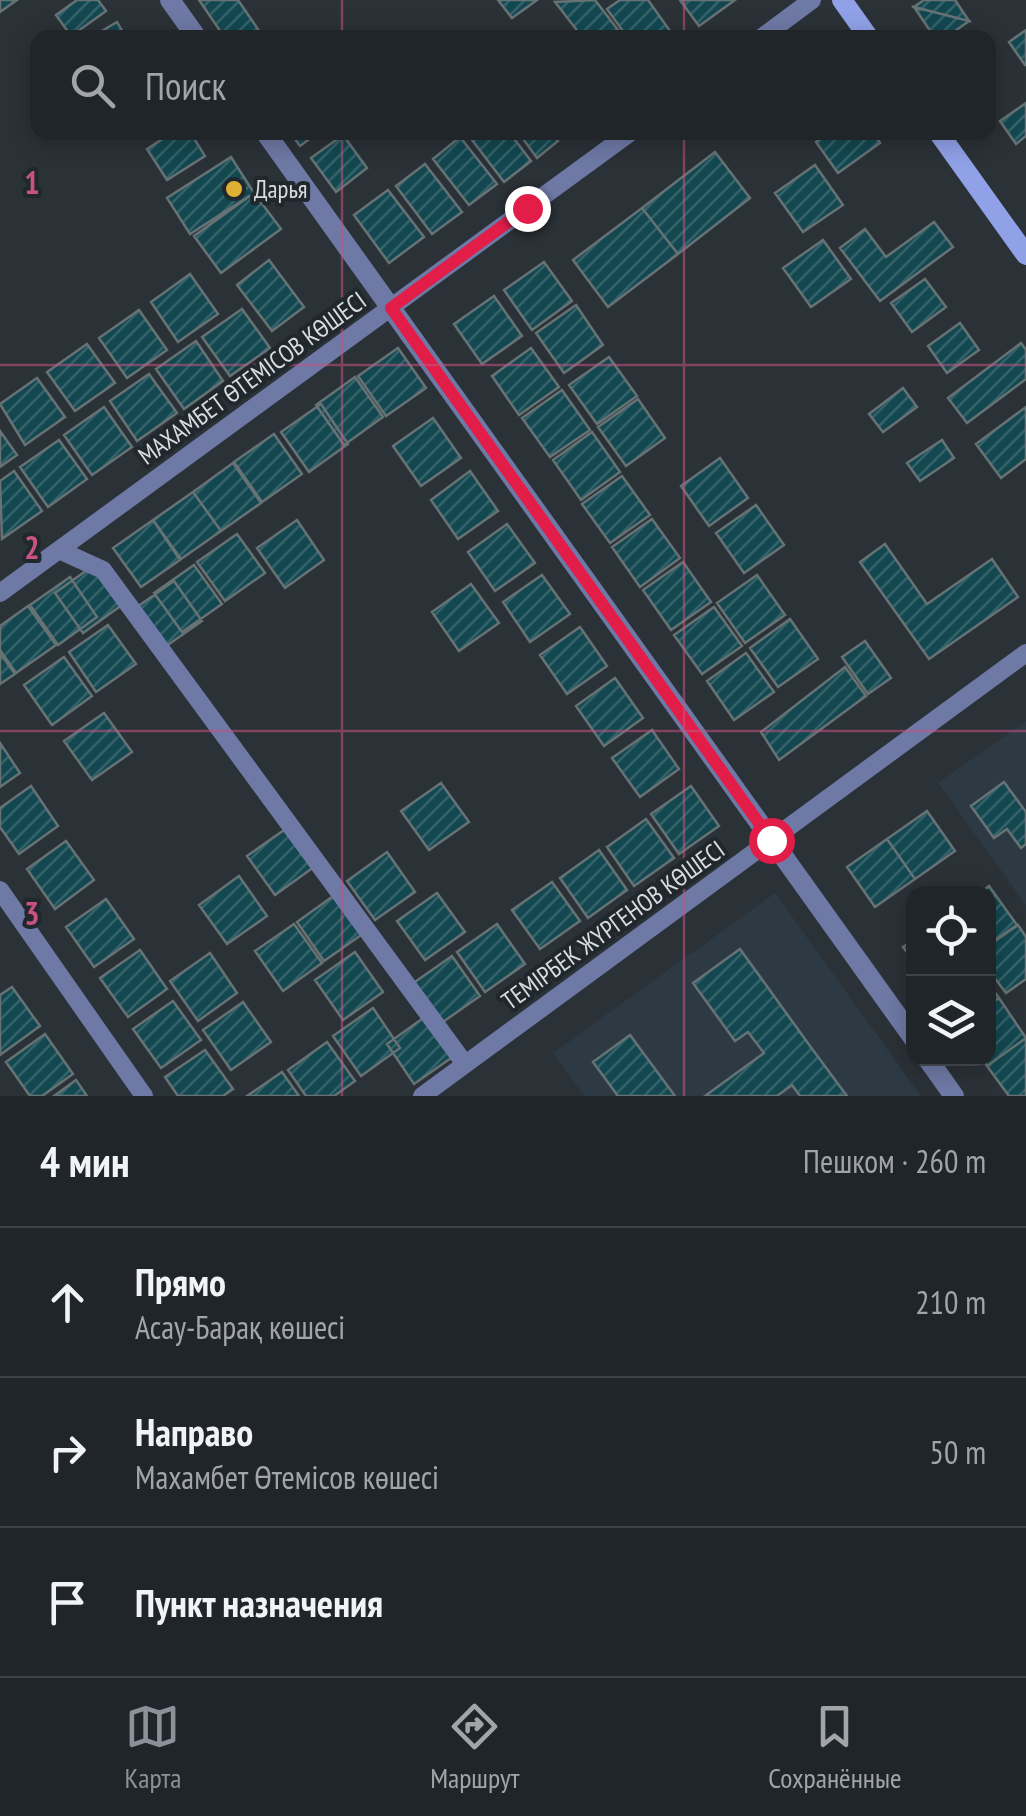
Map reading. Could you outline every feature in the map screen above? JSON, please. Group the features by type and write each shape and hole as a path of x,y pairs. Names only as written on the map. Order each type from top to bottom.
{"main road":[{"path":"842,0 864,30"},
{"path":"944,140 1026,256"}],"street":[{"path":"170,0 191,30"},
{"path":"772,30 812,0"},
{"path":"271,140 906,1029"},
{"name":"МАХАМБЕТ ӨТЕМІСОВ КӨШЕСІ","path":"0,593 620,140"},
{"path":"59,550 103,570 465,1064"},
{"name":"ТЕМІРБЕК ЖҮРГЕНОВ КӨШЕСІ","path":"422,1096 1026,653"},
{"path":"0,890 144,1096"},
{"path":"933,1066 954,1096"}],"shaded area":[{"path":"1026,721 1026,905 938,783"},
{"path":"775,893 921,1096 584,1096 553,1053"}],"building":[{"path":"0,0 17,0 0,12"},
{"path":"77,0 98,0 106,11 79,30 67,30 56,15"},
{"path":"199,0 238,0 259,30 220,30"},
{"path":"498,0 537,0 512,18"},
{"path":"595,0 618,30 577,30 555,2"},
{"path":"620,0 648,0 669,30 622,30 607,9"},
{"path":"680,0 735,0 699,26"},
{"path":"924,0 955,0 969,21 914,7"},
{"path":"914,7 969,21 956,30 930,30"},
{"path":"117,22 122,30 104,30"},
{"path":"1026,30 1026,64 1025,65 1009,42"},
{"path":"1026,103 1026,136 1016,144 1000,121"},
{"path":"161,140 195,140 205,156 167,180 147,149"},
{"path":"336,140 347,140 367,168 336,192 311,158"},
{"path":"456,140 462,140 497,184 469,205 433,159"},
{"path":"472,140 515,140 531,161 504,182"},
{"path":"524,140 557,140 558,141 537,158"},
{"path":"878,140 880,143 838,173 816,142"},
{"path":"715,152 750,198 678,254 642,208"},
{"path":"231,157 254,193 190,234 167,198"},
{"path":"425,164 462,212 432,234 396,186"},
{"path":"815,165 843,205 803,232 775,193"},
{"path":"388,190 424,237 389,263 354,215"},
{"path":"254,193 281,229 221,273 194,236"},
{"path":"642,208 678,254 608,307 573,260"},
{"path":"934,222 953,247 880,301 840,248 865,229 886,257"},
{"path":"823,240 851,279 811,307 783,268"},
{"path":"269,260 304,307 272,331 237,285"},
{"path":"544,262 572,301 532,330 504,290"},
{"path":"190,274 218,314 178,342 151,302"},
{"path":"925,279 946,307 912,332 891,303"},
{"path":"494,296 522,336 482,364 454,324"},
{"path":"576,305 603,345 564,373 536,333"},
{"path":"242,309 270,348 230,376 202,337"},
{"path":"139,310 167,350 127,378 99,338"},
{"path":"960,323 979,350 947,373 928,346"},
{"path":"196,341 223,381 184,409 156,369"},
{"path":"1021,343 1026,350 1026,379 967,423 948,398"},
{"path":"87,344 115,383 75,411 47,372"},
{"path":"398,348 426,388 386,416 358,376"},
{"path":"531,348 559,387 519,415 492,376"},
{"path":"609,357 637,396 597,424 569,385"},
{"path":"149,374 177,413 137,441 110,401"},
{"path":"355,377 383,417 344,445 316,405"},
{"path":"37,378 65,417 25,445 0,404"},
{"path":"903,388 917,407 883,432 869,414"},
{"path":"562,390 590,430 550,457 522,418"},
{"path":"638,399 665,438 626,466 598,427"},
{"path":"321,404 348,444 309,472 281,432"},
{"path":"104,407 132,447 92,475 64,435"},
{"path":"1026,407 1026,459 1001,478 976,444"},
{"path":"433,418 461,458 421,486 393,446"},
{"path":"0,431 17,455 0,467"},
{"path":"592,432 620,472 581,500 553,460"},
{"path":"274,434 302,474 262,502 234,462"},
{"path":"59,440 87,479 48,507 20,467"},
{"path":"942,440 954,458 920,481 907,463"},
{"path":"720,458 748,498 709,526 681,486"},
{"path":"233,463 261,503 221,531 193,492"},
{"path":"14,471 42,511 2,539 0,481"},
{"path":"470,471 498,511 458,539 431,500"},
{"path":"622,476 650,515 610,543 582,504"},
{"path":"193,492 221,531 181,559 153,520"},
{"path":"756,505 784,545 744,573 716,533"},
{"path":"652,519 680,558 640,587 612,547"},
{"path":"153,520 180,560 141,587 113,548"},
{"path":"297,520 324,560 285,588 257,548"},
{"path":"507,524 535,563 495,591 468,552"},
{"path":"237,534 265,573 225,601 197,562"},
{"path":"885,544 927,604 992,559 1018,597 929,659 860,562"},
{"path":"683,562 711,602 671,630 643,590"},
{"path":"94,565 122,605 83,633 55,593"},
{"path":"194,565 222,604 182,632 154,593"},
{"path":"542,575 570,614 530,642 503,602"},
{"path":"757,575 785,615 745,643 717,603"},
{"path":"70,577 97,617 58,645 30,605"},
{"path":"174,581 202,621 162,649 134,609"},
{"path":"471,584 499,623 459,651 432,612"},
{"path":"28,606 56,645 16,673 0,650 0,626"},
{"path":"714,607 742,646 702,674 674,635"},
{"path":"790,619 818,659 778,687 750,648"},
{"path":"108,625 136,664 96,692 69,652"},
{"path":"580,627 607,666 567,694 540,655"},
{"path":"865,641 891,678 868,694 842,657"},
{"path":"0,653 15,674 0,684"},
{"path":"746,653 774,692 734,720 707,681"},
{"path":"64,657 92,696 52,725 24,685"},
{"path":"845,667 866,696 779,760 761,732"},
{"path":"615,678 643,718 604,746 576,706"},
{"path":"104,713 132,752 92,780 64,741"},
{"path":"652,730 679,769 640,797 612,758"},
{"path":"0,743 20,773 0,787"},
{"path":"1004,782 1026,812 1026,844 1021,848 1007,829 994,838 971,806"},
{"path":"441,783 469,822 429,850 401,811"},
{"path":"31,786 58,826 19,854 0,827 0,808"},
{"path":"691,786 719,826 679,854 651,814"},
{"path":"927,811 955,851 915,879 887,839"},
{"path":"646,819 674,858 634,886 607,847"},
{"path":"287,828 314,867 275,895 247,856"},
{"path":"887,839 915,879 875,907 847,867"},
{"path":"66,841 94,880 55,909 27,869"},
{"path":"599,850 627,890 588,918 560,878"},
{"path":"387,852 415,892 375,920 347,881"},
{"path":"239,876 267,916 227,944 199,905"},
{"path":"552,882 580,921 540,949 512,910"},
{"path":"437,893 465,932 425,960 397,921"},
{"path":"336,894 364,933 324,961 297,922"},
{"path":"996,896 1017,925 996,939"},
{"path":"106,899 134,939 94,967 66,927"},
{"path":"294,924 322,963 283,991 255,951"},
{"path":"497,924 525,964 485,992 457,952"},
{"path":"1018,925 1026,937 1026,979 1006,993 996,980 996,940"},
{"path":"740,949 847,1096 800,1096 792,1085 777,1096 705,1096 764,1053 748,1032 735,1041 693,983"},
{"path":"140,950 167,989 128,1017 100,978"},
{"path":"355,952 383,992 343,1020 315,980"},
{"path":"210,953 237,993 198,1021 170,981"},
{"path":"452,956 480,996 440,1024 412,984"},
{"path":"12,987 40,1026 0,1055 0,995"},
{"path":"999,998 1026,1038 996,1060"},
{"path":"173,1001 201,1040 161,1068 133,1029"},
{"path":"243,1002 271,1042 231,1070 203,1030"},
{"path":"373,1008 400,1048 361,1076 333,1036"},
{"path":"426,1016 454,1056 414,1084 387,1044"},
{"path":"45,1034 73,1074 42,1096 30,1096 6,1062"},
{"path":"630,1035 675,1096 618,1096 593,1062"},
{"path":"1026,1038 1026,1096 1009,1096 987,1066 996,1066 996,1060"},
{"path":"327,1042 355,1081 334,1096 306,1096 288,1070"},
{"path":"205,1050 233,1089 223,1096 178,1096 165,1077"},
{"path":"282,1072 299,1096 247,1096"},
{"path":"76,1080 87,1096 54,1096"}],"place":[{"name":"Дарья","path":"234,189"}],"route":[{"path":"527,208 391,308 771,840"}]}
